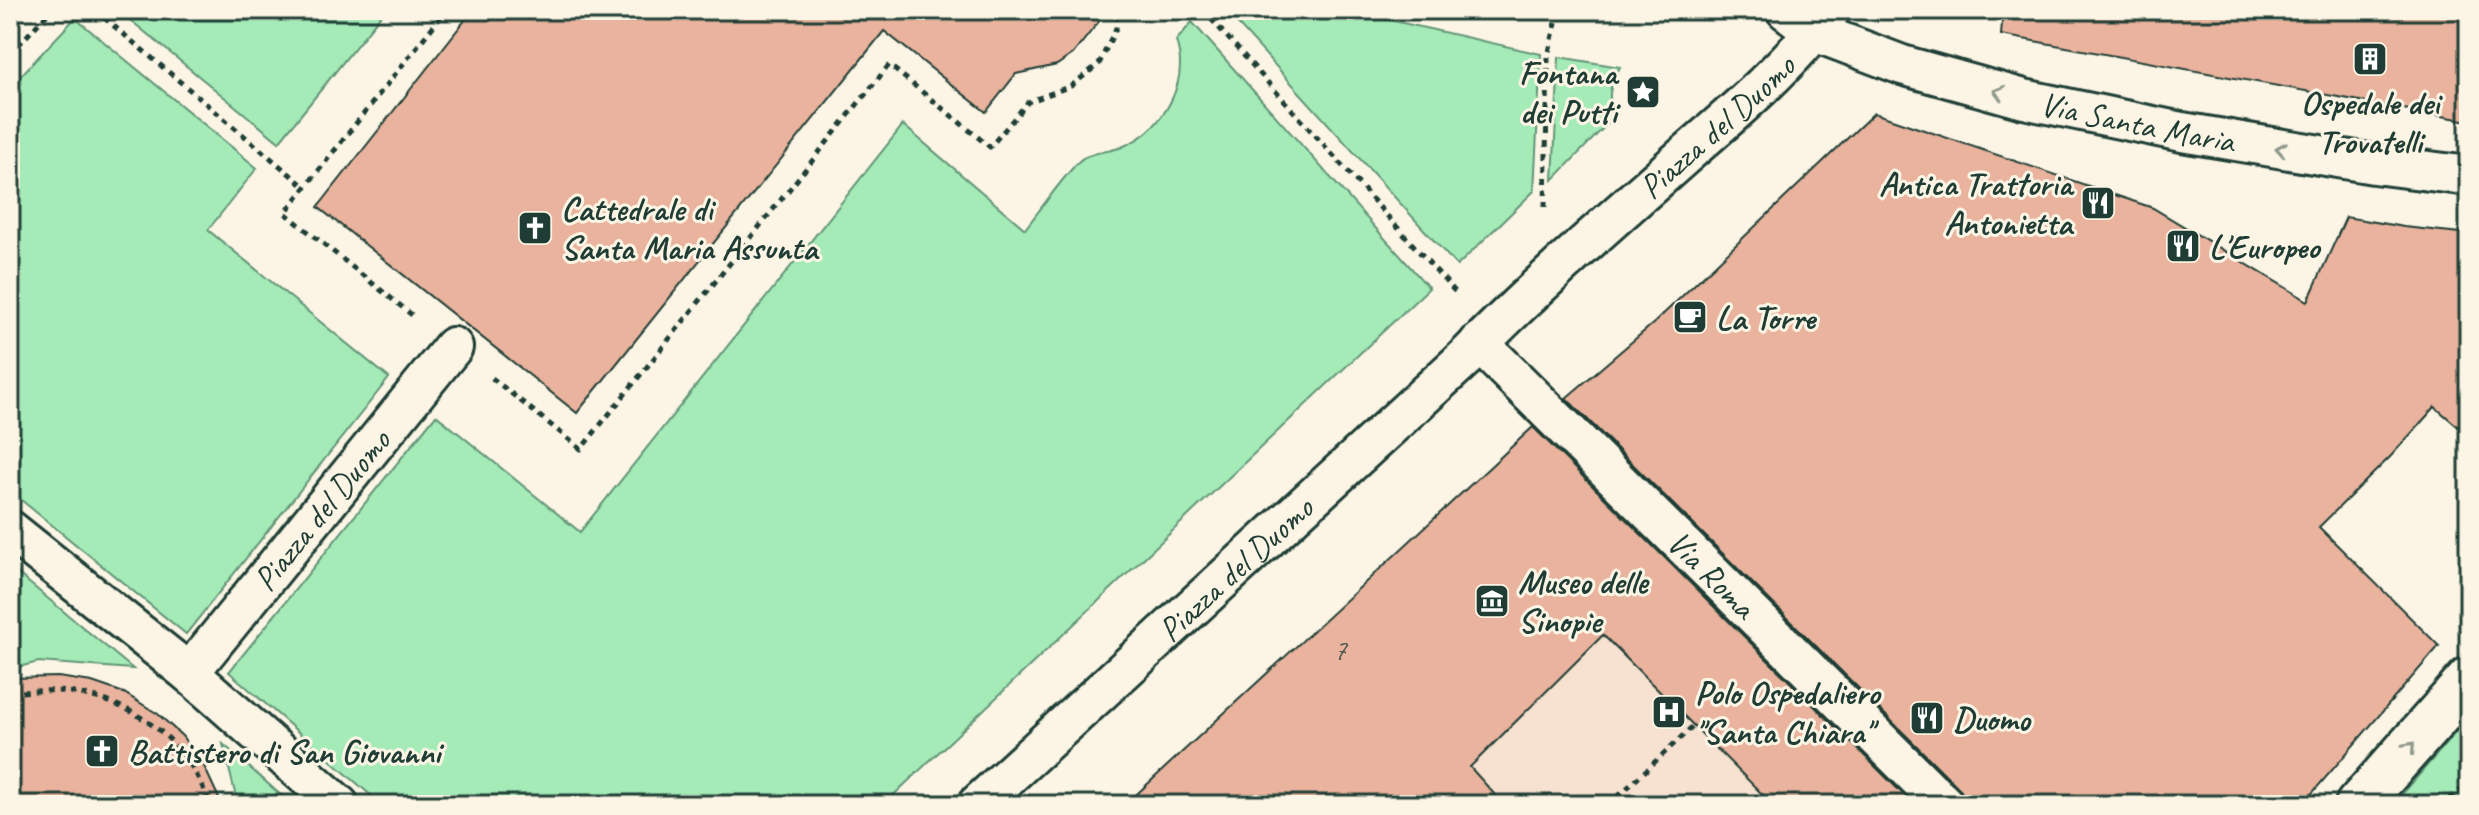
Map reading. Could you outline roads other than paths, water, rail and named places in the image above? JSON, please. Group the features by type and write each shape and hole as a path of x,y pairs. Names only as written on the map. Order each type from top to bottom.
{"street":[{"name":"Via Santa Maria","path":"1811,17 1902,65 2038,102 2182,132 2374,164 2469,176"},
{"name":"Piazza del Duomo","path":"977,805 1485,338 1544,280 1726,119 1811,17"},
{"name":"Via Roma","path":"1485,338 1945,805"},
{"name":"Piazza del Duomo","path":"189,673 453,347"},
{"path":"10,530 189,673 339,805"},
{"path":"2358,805 2469,680"}],"place":[{"name":"Ospedale dei Trovatelli","path":"2370,59"},
{"name":"Fontana dei Putti","path":"1643,92"},
{"name":"Antica Trattoria Antonietta","path":"2098,203"},
{"name":"Cattedrale di Santa Maria Assunta","path":"535,228"},
{"name":"L'Europeo","path":"2183,246"},
{"name":"La Torre","path":"1690,317"},
{"name":"Museo delle Sinopie","path":"1492,601"},
{"name":"Polo Ospedaliero \"Santa Chiara\"","path":"1669,712"},
{"name":"Duomo","path":"1927,718"},
{"name":"Battistero di San Giovanni","path":"102,751"}]}
